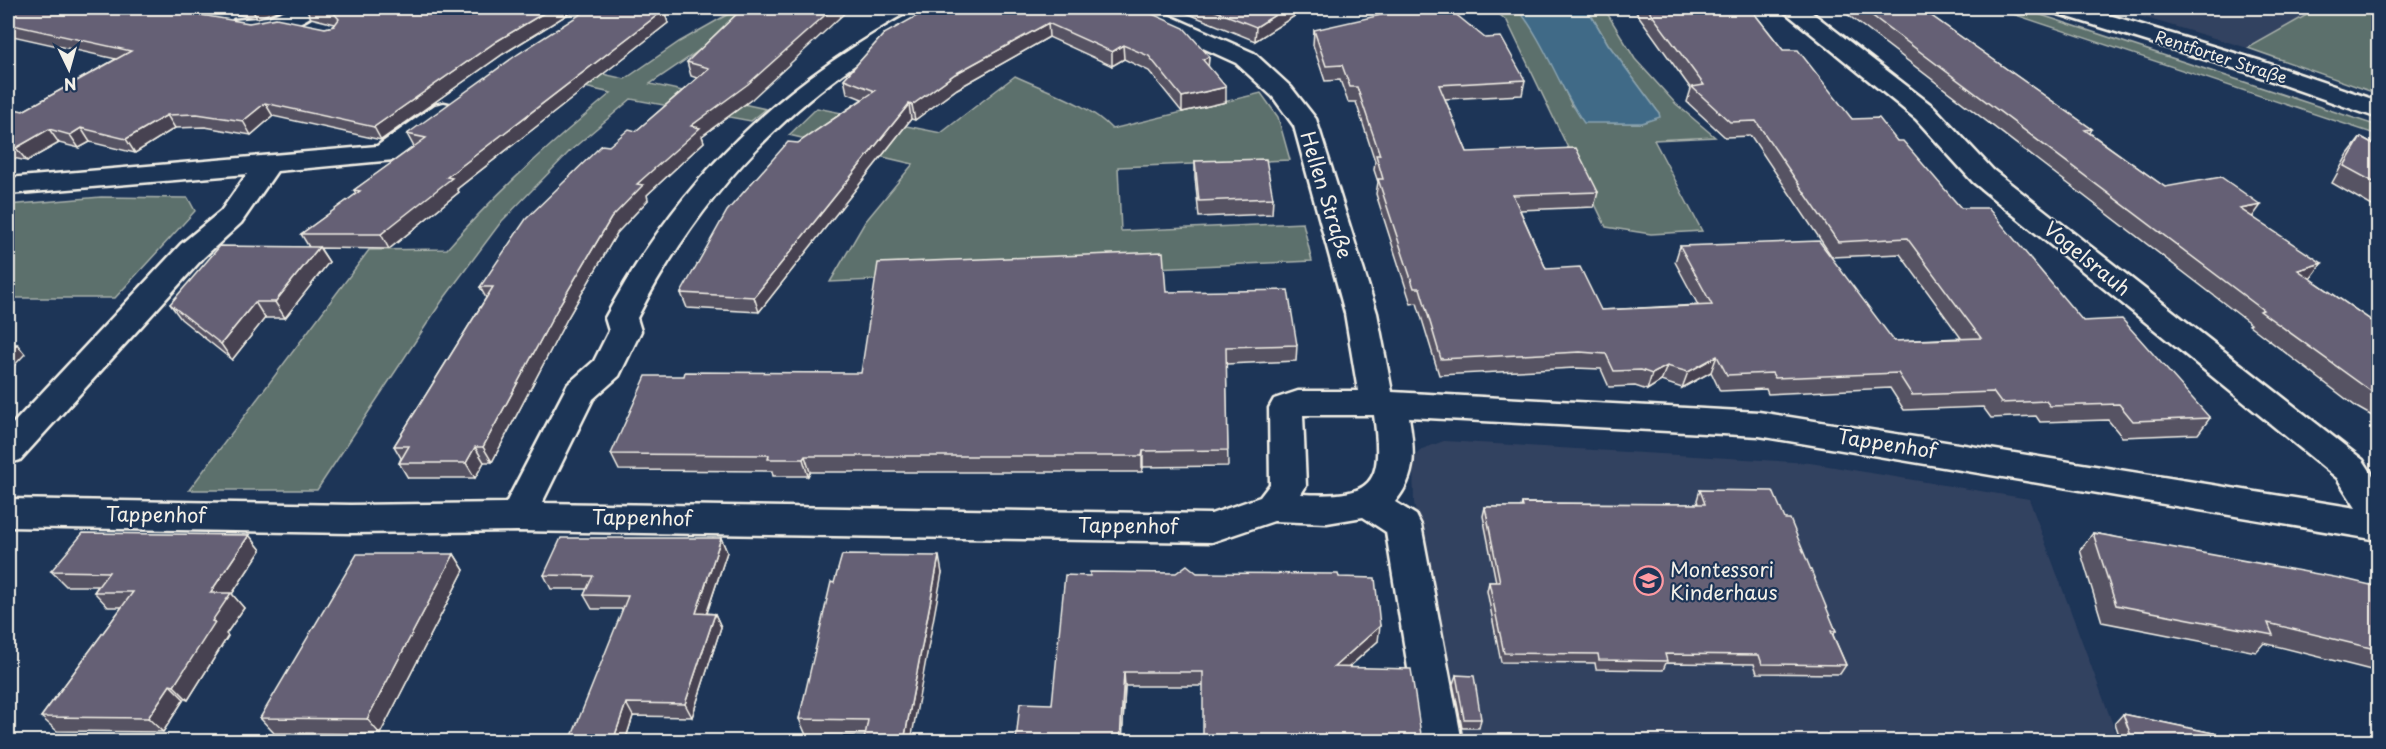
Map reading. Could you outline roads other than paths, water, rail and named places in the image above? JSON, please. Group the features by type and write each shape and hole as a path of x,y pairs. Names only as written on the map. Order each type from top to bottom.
{"street":[{"path":"216,21 257,27 283,21 308,8"},
{"path":"517,517 580,392 607,368 626,331 621,318 642,274 705,188 820,79 870,45 936,8"},
{"name":"Hellen Straße","path":"1134,8 1179,14 1245,58 1282,92 1307,125 1361,313 1384,403"},
{"name":"Vogelsrauh","path":"1792,8 1925,113 1983,176 2350,469 2379,512"},
{"name":"Rentforter Straße","path":"2063,8 2252,66 2379,110"},
{"path":"283,21 322,30"},
{"path":"8,186 384,154 467,94"},
{"path":"8,451 192,251 231,216 268,164"},
{"name":"Tappenhof","path":"1273,507 1288,486 1286,408 1298,403 1384,403 1759,424 2379,526"},
{"name":"Tappenhof","path":"8,513 351,519 517,517 1212,528 1273,507 1349,509 1367,502 1388,485 1396,465 1384,403"},
{"path":"1367,502 1403,525 1441,741"}],"place":[{"name":"Montessori Kinderhaus","path":"1649,581"}]}
